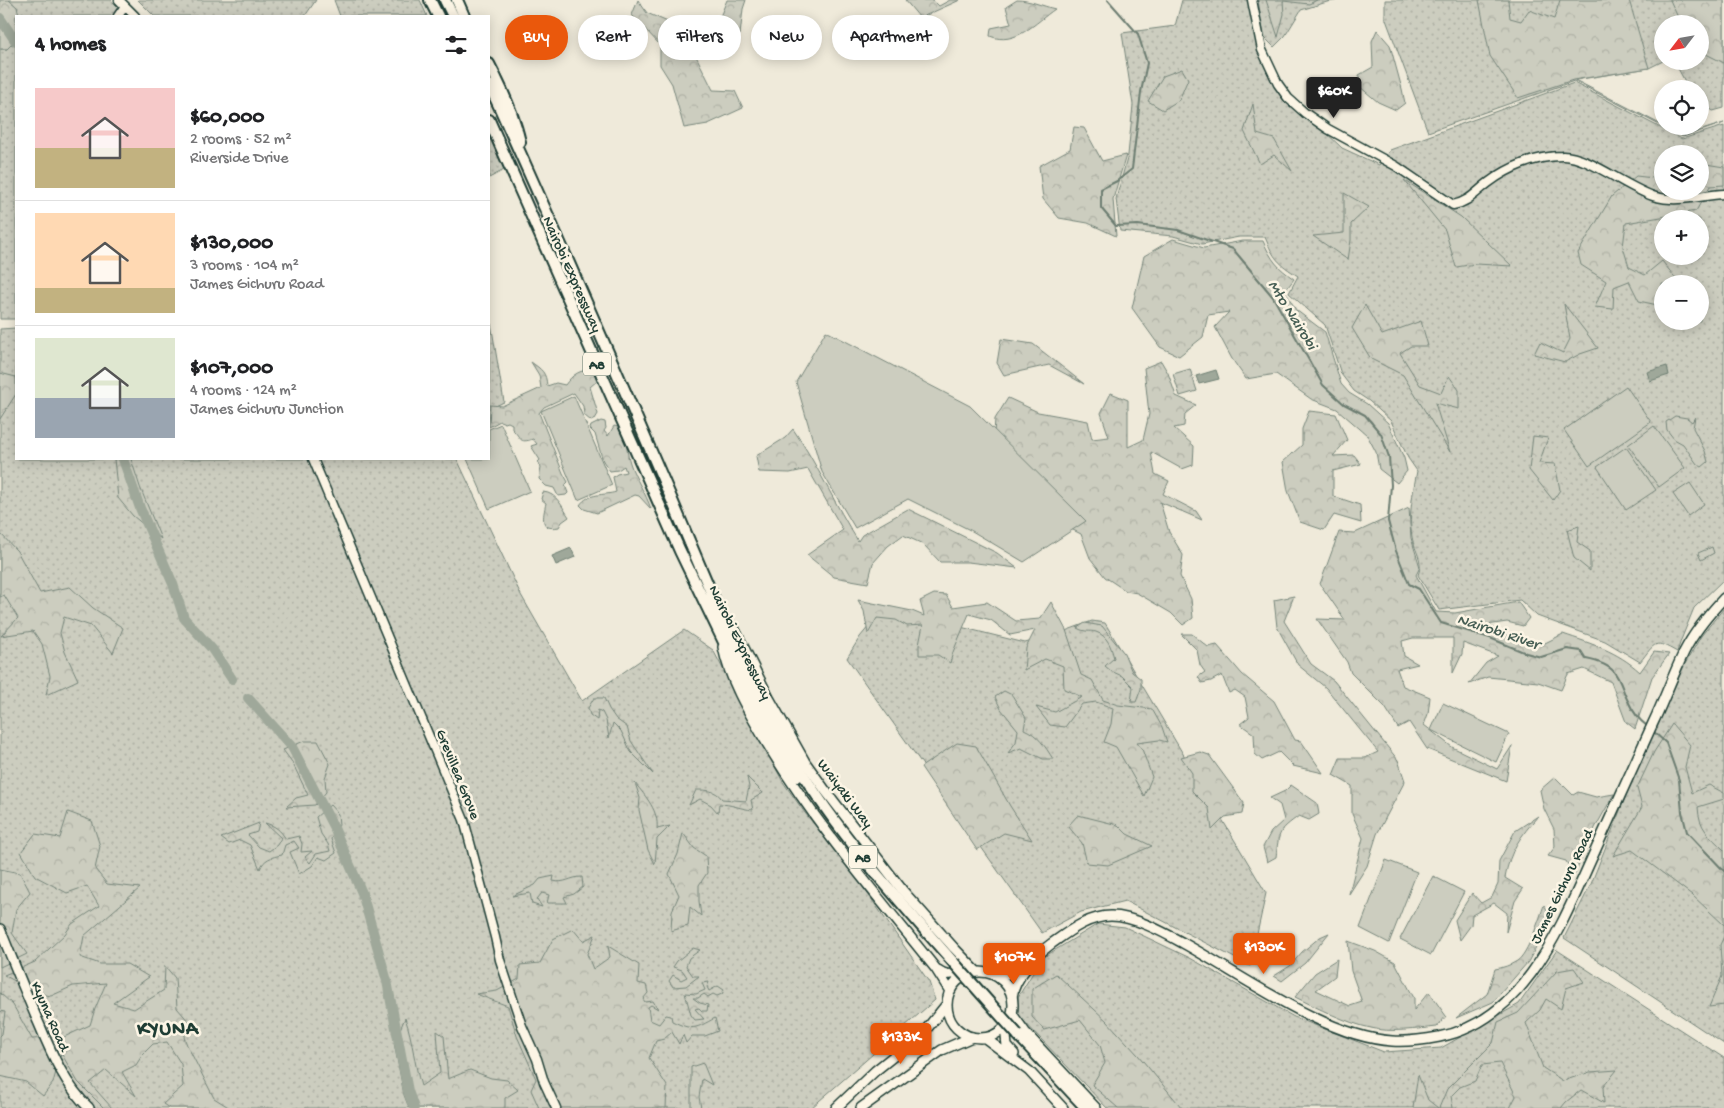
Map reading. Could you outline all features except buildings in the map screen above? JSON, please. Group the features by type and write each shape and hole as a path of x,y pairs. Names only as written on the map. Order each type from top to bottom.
{"highway":[{"path":"430,0 438,15"},
{"path":"445,0 452,15"},
{"path":"457,0 464,15"},
{"path":"490,66 518,129 524,162"},
{"name":"Nairobi Expressway","path":"490,87 720,612 782,746 860,853 889,889 1021,1033"},
{"name":"Nairobi Expressway","path":"490,122 680,551 749,694 826,819 886,896 1076,1108"},
{"name":"A8","path":"1021,1033 1086,1108"}],"main road":[{"name":"James Gichuru Road","path":"1028,965 1045,948 1083,923 1096,918 1112,916 1152,926 1317,1019 1347,1031 1389,1041 1410,1041 1459,1031 1482,1019 1506,1002 1522,985 1554,939 1685,651 1702,624 1724,598"},
{"name":"Waiyaki Way","path":"720,612 736,630 773,706 805,762 878,860 977,972"},
{"path":"720,635 724,654 736,687 779,764 831,838 936,969 950,991"},
{"name":"Kyuna Road","path":"0,929 22,985 55,1059 74,1091 89,1108"},
{"path":"936,969 950,976 956,972 960,966 960,961 954,948"},
{"path":"994,975 1009,974 1028,965"},
{"path":"946,1005 948,1014 957,1029 972,1037 985,1038 994,1035 1008,1022 1012,1014 1012,997 1016,984 1028,965"},
{"path":"836,1108 925,1030 946,1005 950,991 956,981 966,975 986,972 994,975 1005,984 1012,997"},
{"name":"A8","path":"1012,1014 1021,1033 1096,1108"},
{"path":"1021,1033 1016,1028 1006,1036 1007,1046 1063,1108"},
{"path":"861,1108 942,1050 972,1037"},
{"path":"985,1038 1029,1071"}],"street":[{"path":"119,0 133,15"},
{"path":"1252,0 1262,50 1278,84 1288,98 1328,129 1396,166 1453,204 1461,203 1471,198 1488,183 1524,163 1537,159 1562,156 1577,158 1622,182 1657,197 1675,199 1724,194"},
{"path":"119,15 125,6"},
{"name":"Grevillea Grove","path":"313,460 464,820 500,960 522,1026 556,1108"}],"green space":[{"path":"0,0 9,0 17,7 19,15 15,15 15,41 7,49 0,49"},
{"path":"9,0 111,0 126,15 19,15 17,7"},
{"path":"138,0 316,0 306,15 153,15"},
{"path":"334,0 420,0 427,15 340,15"},
{"path":"638,0 647,13 658,18 658,43 648,32 648,15 632,15"},
{"path":"727,0 746,0 741,26 741,15 721,15"},
{"path":"905,0 933,0 939,6 950,0 960,0 927,15 918,15"},
{"path":"1017,0 1055,9 1017,36 999,39 990,36 991,28 1011,24 1006,7"},
{"path":"1182,0 1248,0 1258,52 1271,80 1342,148 1379,165 1390,150 1574,83 1654,124 1654,135 1674,135 1682,139 1695,135 1709,135 1709,131 1724,126 1724,579 1694,608 1677,652 1659,644 1649,650 1640,662 1605,641 1537,616 1520,600 1439,610 1418,575 1420,560 1413,543 1411,520 1417,471 1408,458 1391,421 1369,401 1354,391 1341,374 1325,325 1289,293 1298,276 1277,260 1265,237 1239,237 1202,244 1173,236 1120,231 1116,199 1128,155 1133,105 1122,33 1175,26"},
{"path":"1258,0 1340,0 1301,10 1285,36 1274,47 1264,37"},
{"path":"1266,0 1317,0 1309,4 1283,1 1284,14 1278,37"},
{"path":"1385,0 1724,0 1724,108 1713,111 1709,108 1709,80 1684,80 1679,70 1709,70 1709,15 1654,15 1654,66 1649,68 1575,80 1654,122 1574,81 1428,132 1385,17"},
{"path":"1479,0 1508,0 1510,18 1521,21 1529,10 1554,19 1560,0 1629,0 1649,68 1573,80 1518,98 1490,56"},
{"path":"1670,0 1724,0 1724,63 1709,56 1709,15 1677,15"},
{"path":"1377,30 1390,45 1402,89 1405,103 1396,110 1378,102 1360,87 1359,75 1373,67 1372,41"},
{"path":"15,41 15,319 0,319 0,49 7,49"},
{"path":"660,60 698,60 713,90 735,91 743,108 708,124 684,128 672,84 660,65"},
{"path":"1182,69 1188,79 1179,100 1163,110 1148,101 1163,76"},
{"path":"1253,104 1257,134 1274,139 1292,171 1274,155 1260,164 1244,131"},
{"path":"1074,127 1084,128 1102,161 1126,155 1113,199 1116,236 1088,223 1059,218 1043,199 1039,166 1070,149"},
{"path":"490,137 506,169 490,177"},
{"path":"1709,164 1724,167 1724,185 1710,186 1709,188"},
{"path":"1636,176 1654,178 1654,200 1702,200 1697,210 1654,210 1654,218 1626,223 1623,247 1629,267 1645,275 1657,265 1665,265 1673,275 1654,275 1654,304 1639,301 1629,281 1614,287 1613,309 1595,307 1606,281 1581,265 1578,253 1612,196"},
{"path":"1404,180 1461,217 1512,266 1476,264 1456,267 1445,230"},
{"path":"1344,193 1369,207 1351,224 1348,260 1313,236 1344,233"},
{"path":"1173,239 1204,248 1243,241 1263,241 1276,263 1294,279 1285,291 1296,310 1325,332 1341,384 1349,393 1367,404 1388,423 1404,458 1407,471 1397,483 1379,469 1376,452 1367,435 1337,409 1311,399 1276,374 1246,379 1232,359 1215,327 1229,312 1208,315 1203,337 1179,356 1160,347 1132,308 1144,256"},
{"path":"1564,304 1598,348 1580,354 1565,362 1534,354 1540,342 1563,353 1570,339"},
{"path":"1365,305 1382,335 1421,321 1428,346 1411,346 1400,353 1420,385 1441,393 1449,376 1459,390 1459,409 1435,403 1450,452 1403,375 1371,359 1352,328"},
{"path":"490,317 504,402 490,409"},
{"path":"15,328 15,460 457,460 521,595 582,701 684,630 713,650 783,782 805,813 852,871 929,982 935,1000 811,1108 0,1108 0,329"},
{"path":"826,331 970,406 1086,521 1024,562 972,531 908,499 855,528 822,472 796,382"},
{"path":"1001,339 1033,344 1084,384 1049,365 1004,375 997,363"},
{"path":"1161,361 1168,373 1176,396 1196,405 1185,414 1184,426 1174,428 1194,446 1193,465 1182,469 1151,452 1155,474 1169,481 1163,494 1196,511 1202,520 1160,502 1169,532 1183,555 1180,576 1191,599 1193,618 1183,625 1171,613 1137,593 1126,591 1105,577 1090,558 1081,534 1053,520 993,448 995,419 1008,398 1038,412 1088,421 1092,439 1109,437 1101,413 1111,393 1128,400 1128,447 1143,440 1149,414 1144,368"},
{"path":"531,362 543,372 546,377 547,386 556,383 565,385 574,375 581,371 589,370 594,371 597,381 590,387 598,414 595,419 591,421 584,415 583,406 574,393 544,407 539,413 568,482 565,485 568,493 566,495 558,496 554,488 546,486 539,479 541,468 538,462 540,460 531,446 537,444 533,439 522,440 512,429 512,424 508,422 500,421 490,426 490,405 502,406 541,388 539,375"},
{"path":"1190,369 1197,391 1180,396 1173,374"},
{"path":"0,373 15,377 15,396 0,419"},
{"path":"1626,386 1651,422 1589,466 1564,430"},
{"path":"574,396 612,485 578,500 541,411"},
{"path":"1309,411 1336,414 1347,440 1333,456 1354,455 1361,464 1333,471 1333,496 1360,505 1361,523 1334,515 1324,530 1300,522 1288,491 1283,462 1302,445 1302,429"},
{"path":"1675,416 1687,418 1692,422 1695,417 1693,428 1705,451 1708,462 1702,467 1697,464 1683,444 1674,439 1667,430 1666,422"},
{"path":"601,421 605,422 606,428 604,431 608,436 614,426 622,428 630,463 651,509 639,496 635,495 597,513 584,509 580,505 592,496 616,492 613,477 626,472 624,466 618,470 610,471 603,461 595,434 590,429 591,426"},
{"path":"501,424 530,491 489,509 467,460 490,460 490,429"},
{"path":"1654,426 1685,468 1659,487 1628,445"},
{"path":"793,429 858,541 862,535 908,509 997,553 1017,568 968,562 940,562 923,544 903,535 888,546 873,563 868,583 834,577 807,555 843,530 808,469 790,473 759,472 756,456 785,438"},
{"path":"1533,436 1548,438 1539,463 1555,464 1560,490 1553,500 1529,470"},
{"path":"1626,447 1656,490 1626,510 1597,467"},
{"path":"114,460 131,460 161,539 133,516 118,498"},
{"path":"1690,483 1704,504 1688,516 1673,494"},
{"path":"543,492 556,498 569,517 559,527 553,528 545,525 544,513 546,503 541,499"},
{"path":"1409,508 1411,538 1420,567 1416,575 1436,612 1455,613 1518,602 1529,618 1523,626 1507,622 1487,625 1525,643 1543,644 1563,634 1613,653 1640,672 1654,652 1669,654 1652,677 1635,729 1626,722 1611,682 1584,669 1568,674 1561,690 1538,682 1488,677 1469,684 1486,663 1498,656 1463,643 1462,654 1453,673 1453,638 1413,638 1402,641 1404,656 1418,664 1397,669 1403,686 1430,697 1428,714 1424,725 1452,747 1497,769 1512,746 1506,781 1427,749 1409,722 1398,728 1385,707 1351,673 1347,662 1317,619 1345,620 1320,584 1339,532 1355,533"},
{"path":"1579,526 1577,542 1590,551 1590,571 1574,558 1567,530"},
{"path":"0,533 17,551 40,593 70,587 93,608 123,628 113,653 91,626 64,617 60,633 65,652 78,680 46,695 50,676 42,644 33,631 1,636 18,618 4,595 0,597"},
{"path":"1712,547 1714,553 1701,560 1698,553"},
{"path":"934,594 946,595 953,607 987,602 1016,621 1040,619 1051,602 1066,630 1081,675 1092,680 1103,700 1118,705 1152,709 1162,727 1167,742 1159,740 1137,743 1142,749 1152,777 1144,796 1116,747 1104,742 1111,724 1113,708 1096,702 1082,704 1065,727 1050,725 1036,707 1055,712 1082,697 1064,689 1063,666 1045,659 1024,670 1026,648 1035,630 1010,635 991,620 969,614 950,663 938,655 919,655 923,625 907,626 896,620 877,618 868,634 864,611 858,600 912,611 924,616 920,601"},
{"path":"1294,596 1284,621 1311,664 1334,681 1398,760 1405,781 1377,834 1367,866 1349,894 1363,838 1352,814 1352,786 1333,775 1340,758 1365,758 1378,752 1326,688 1298,665 1277,627 1274,600"},
{"path":"884,608 1025,643 1092,621 1105,623 1266,893 1250,966 1125,901 1081,912 1042,933 847,658 860,637"},
{"path":"1724,608 1724,1044 1564,938 1591,884 1627,793 1685,664 1701,636"},
{"path":"1085,623 1102,626 1124,653 1132,672 1141,679 1141,689 1136,702 1131,702 1133,687 1122,676 1105,666 1114,658 1106,639 1096,632 1077,628"},
{"path":"1181,634 1192,634 1208,647 1217,645 1242,674 1274,701 1295,740 1301,741 1323,773 1293,766 1279,752 1262,760 1255,754 1254,734 1240,724 1249,717 1245,697 1235,690 1229,693 1222,675 1202,683 1198,677 1205,672 1200,665 1197,650"},
{"path":"1004,691 1012,695 1026,718 1024,729 1029,731 1044,745 1053,759 1043,759 1021,748 1008,753 1016,742 1018,730 1001,709 995,697"},
{"path":"594,698 604,698 616,719 627,727 631,741 653,774 631,752 621,731 613,723 609,738 606,720 602,712 598,710 597,720 590,715 588,708"},
{"path":"1443,703 1509,734 1496,762 1431,730"},
{"path":"1672,724 1690,745 1685,767 1692,793 1709,785 1724,793 1724,799 1698,807 1700,821 1709,836 1724,850 1724,925 1692,895 1632,850 1613,856 1642,807 1637,788 1654,752"},
{"path":"304,741 318,741 330,764 325,778 326,792 315,805 286,807 296,798 308,795 292,762 283,750"},
{"path":"957,743 976,746 1032,840 1004,833 977,850 921,767"},
{"path":"1200,752 1209,755 1244,803 1242,814 1225,817 1212,830 1209,808 1192,791 1192,773 1181,757"},
{"path":"747,777 763,793 751,800 753,810 719,804 718,813 711,805 700,799 689,805 696,790 714,792 722,799 746,801 749,787"},
{"path":"1555,777 1573,795 1578,792 1596,797 1614,794 1595,828 1574,876 1566,861 1548,856 1555,847 1554,829 1544,809 1540,790"},
{"path":"635,783 654,810 657,829 670,826 657,839 655,864 648,850 639,810 640,798"},
{"path":"1291,785 1317,803 1319,814 1309,820 1299,816 1287,825 1279,837 1276,857 1267,862 1263,847 1271,832 1284,820 1280,805 1270,798 1285,791"},
{"path":"330,805 338,814 339,825 331,839 336,853 326,860 318,857 312,866 299,874 290,852 299,848 294,841 285,845 282,855 268,859 260,869 250,845 240,840 229,844 221,838 259,823 257,832 248,835 259,847 269,851 277,845 281,838 265,823 272,825 286,839 299,836 302,844 301,852 312,851 305,857 310,863 316,854 330,851 328,844 321,834 316,817"},
{"path":"68,812 92,821 100,846 95,869 107,884 140,888 84,936 80,957 100,964 127,964 149,977 113,1003 134,1009 164,990 165,966 175,978 177,1008 191,1024 184,1037 187,1045 214,1098 230,1108 169,1108 163,1104 183,1086 181,1064 167,1042 153,1044 136,1065 122,1072 136,1096 106,1070 90,1083 112,1108 104,1108 78,1082 61,1053 53,1083 43,1096 26,1082 0,1076 0,1036 2,1034 5,1012 0,1011 0,993 13,1005 32,1039 64,1037 90,1025 106,983 73,986 51,996 36,993 4,975 35,962 65,934 72,924 99,906 87,886 67,893 35,876 21,852 35,834 60,838"},
{"path":"1078,815 1118,825 1127,834 1152,846 1108,865 1087,863 1082,843 1068,826"},
{"path":"1538,816 1517,844 1507,868 1505,878 1523,889 1515,901 1506,932 1507,913 1494,903 1472,915 1471,925 1460,940 1455,920 1472,893 1481,903 1492,897 1498,884 1499,861 1515,831"},
{"path":"683,833 694,848 706,856 707,873 699,885 701,916 690,907 688,926 671,931 672,911 679,895 669,874 678,854"},
{"path":"1386,860 1417,872 1389,943 1360,928"},
{"path":"0,869 20,873 30,892 16,909 12,933 27,954 0,967"},
{"path":"554,876 553,881 557,882 582,877 583,887 574,894 564,897 567,903 547,903 549,895 542,893 537,899 542,907 532,904 530,893 512,896 535,885 540,879"},
{"path":"1433,876 1464,892 1431,955 1400,939"},
{"path":"1544,905 1552,917 1528,962 1493,1002 1456,1018 1487,994 1495,969 1512,964 1521,957 1533,935"},
{"path":"1098,924 1125,927 1190,958 1294,1017 1384,1052 1441,1048 1519,1004 1557,950 1724,1058 1724,1108 1107,1108 1018,1015 1018,997 1042,958"},
{"path":"573,929 583,941 595,935 587,954 593,969 610,957 608,946 639,965 638,983 646,985 648,993 643,999 645,1002 653,1001 658,1009 651,1005 648,1007 650,1020 659,1024 666,1015 671,1016 672,1021 679,1024 694,1027 703,1025 715,1018 718,1031 705,1036 692,1036 686,1043 683,1035 679,1044 672,1032 664,1039 656,1041 649,1058 667,1086 666,1108 539,1108 531,1090 536,1079 517,1036 508,1006 476,994 497,991 519,979 520,965 540,963 553,939"},
{"path":"1329,933 1305,963 1282,981 1274,976 1290,966 1302,952 1320,937"},
{"path":"1724,936 1724,1005 1709,1007 1722,976 1720,945"},
{"path":"1348,941 1375,951 1395,962 1414,998 1414,1010 1429,992 1446,1016 1437,1027 1412,1030 1371,1028 1342,1019 1295,997 1315,973 1337,959 1335,976 1316,990 1350,1006 1362,1002 1351,971"},
{"path":"693,948 700,950 689,958 686,966 693,976 699,976 686,986 673,987 669,981 673,975 681,980 687,977 682,970 673,967 677,961"},
{"path":"1574,968 1584,982 1566,988 1561,1009 1546,999 1540,1010 1526,1023 1543,1068 1563,1081 1590,1072 1617,1070 1603,1087 1604,1103 1581,1090 1561,1108 1510,1108 1516,1096 1500,1063 1482,1065 1475,1081 1460,1087 1451,1096 1453,1108 1439,1108 1447,1089 1493,1043 1498,1022 1518,1013 1557,971"},
{"path":"1056,974 1107,1021 1182,1108 1118,1108 1092,1085 1105,1063 1100,1045 1080,1020 1044,1030 1032,1017 1032,989"},
{"path":"709,982 707,987 709,991 718,986 724,990 722,994 717,996 713,994 708,997 704,994 698,998 693,998 700,1003 708,1005 707,1011 702,1011 699,1008 695,1009 704,1019 695,1020 691,1015 685,993 696,994 705,990 702,983"},
{"path":"405,1018 421,1086 440,1073 437,1031 444,1036 448,1079 470,1070 491,1078 507,1080 518,1090 505,1098 505,1108 409,1108 404,1095 394,1043"},
{"path":"703,1063 712,1085 702,1079 699,1097 701,1108 691,1108 691,1067"},
{"path":"1418,1075 1428,1100 1438,1108 1413,1108"}],"shaded area":[{"path":"1667,366 1669,375 1650,381 1647,372"},
{"path":"1216,370 1219,379 1199,384 1196,376"},
{"path":"571,548 575,557 556,565 552,556"}],"waterway":[{"name":"Mto Nairobi","path":"1108,0 1138,34 1147,63 1141,92 1132,169 1117,181 1101,189 1101,208 1116,226 1138,225 1178,230 1233,249 1273,297 1323,385 1344,404 1365,415 1381,434 1389,457 1391,485 1388,521 1396,551 1409,584 1419,589 1441,623 1490,638 1541,657 1567,649 1581,651 1586,659 1605,665 1614,672 1632,708 1647,726"},
{"path":"0,18 15,40"},
{"path":"123,460 140,508 173,584 184,618 212,649 232,679"},
{"path":"248,698 292,747 334,828 362,893 387,981 408,1091 414,1108"},
{"name":"Nairobi River","path":"1653,731 1666,743 1679,780 1682,812 1687,832 1724,871"}],"district":[{"name":"KYUNA","path":"168,1027"}]}
